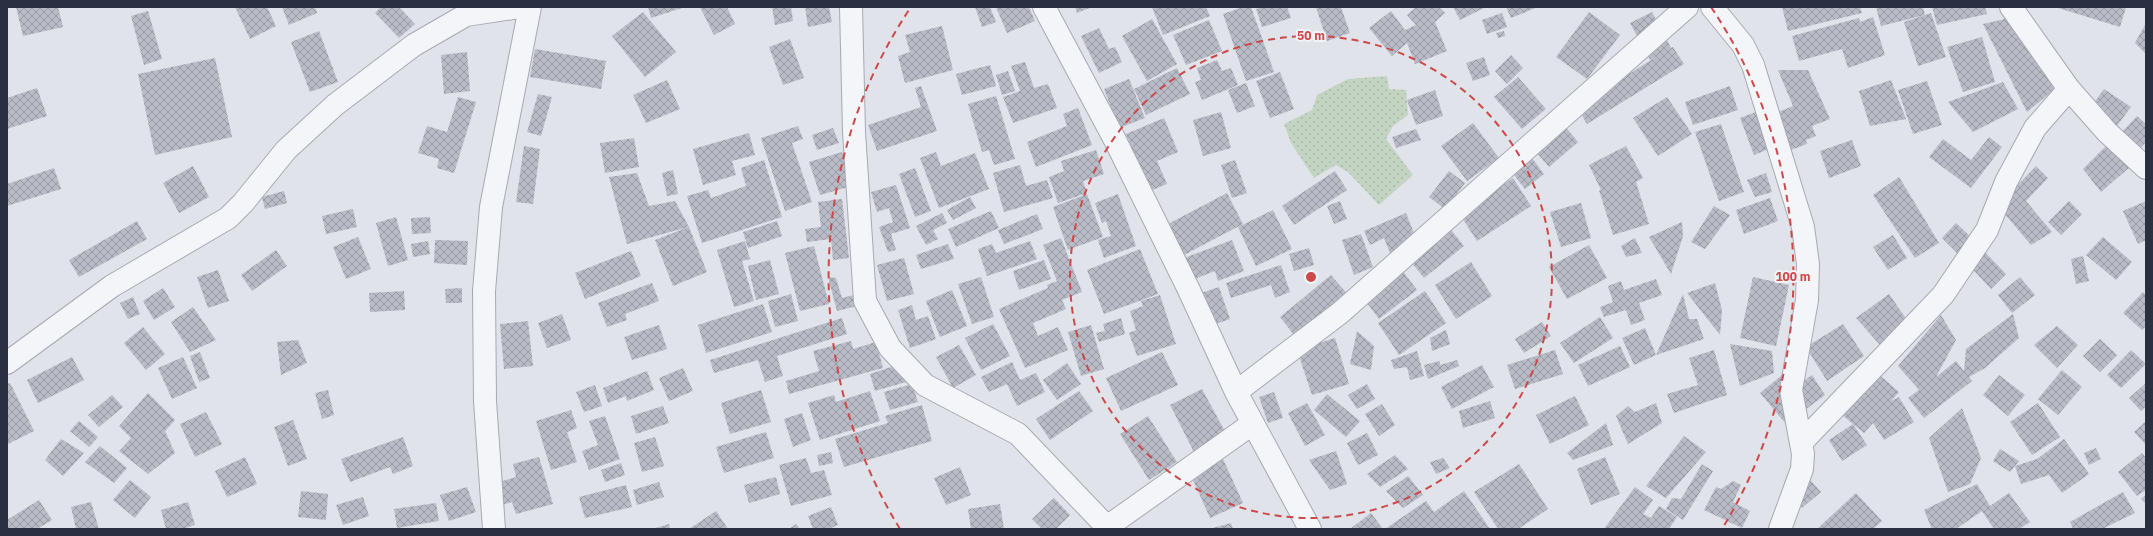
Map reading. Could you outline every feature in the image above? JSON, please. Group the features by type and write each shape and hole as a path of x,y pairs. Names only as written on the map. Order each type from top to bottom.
{"street":[{"path":"7,363 112,286 228,218 243,203 286,150 318,120 335,105 414,45 466,15 520,7"},
{"path":"494,529 485,401 484,291 491,208 530,7"},
{"path":"851,7 854,132 865,301 890,348 925,385 1018,434 1106,528 1252,424"},
{"path":"1044,7 1115,140 1188,288 1252,424 1274,460 1310,529"},
{"path":"1236,392 1340,313 1687,7"},
{"path":"2011,7 2069,89 2107,132 2146,168"},
{"path":"1717,8 1743,45 1753,66 1803,228 1808,264 1807,300 1791,390 1803,454 1802,469 1780,529"},
{"path":"1801,443 1943,295 1987,230 2006,182 2035,128 2069,89"}],"green space":[{"path":"1387,76 1389,89 1406,90 1408,115 1393,126 1386,139 1413,175 1379,205 1348,172 1336,165 1314,178 1291,143 1284,124 1312,110 1317,95 1348,79"}],"building":[{"path":"16,7 58,7 63,27 23,36"},
{"path":"235,7 267,7 276,26 250,39"},
{"path":"282,7 315,7 317,13 289,25"},
{"path":"381,7 399,7 415,24 399,38 375,13"},
{"path":"648,7 685,7 651,18"},
{"path":"700,7 727,7 735,24 714,35"},
{"path":"772,7 791,7 793,21 775,25"},
{"path":"805,7 829,7 832,22 808,27"},
{"path":"975,7 990,7 996,22 982,27"},
{"path":"996,7 1029,7 1035,21 1007,33"},
{"path":"1075,7 1092,7 1077,13"},
{"path":"1152,7 1206,7 1210,16 1163,35"},
{"path":"1243,7 1251,7 1274,72 1246,81 1223,14"},
{"path":"1262,7 1287,7 1291,18 1262,27 1256,9"},
{"path":"1316,7 1341,7 1350,33 1327,41"},
{"path":"1416,7 1439,7 1445,13 1435,22 1447,51 1415,64 1407,43 1392,56 1369,28 1391,11 1405,30 1416,25 1407,15"},
{"path":"1453,7 1486,7 1460,20"},
{"path":"1506,7 1538,7 1511,18"},
{"path":"1782,7 1860,7 1862,13 1788,31"},
{"path":"1876,7 1923,7 1925,15 1881,26"},
{"path":"1932,7 1985,7 1987,14 1937,25"},
{"path":"2055,7 2126,7 2120,27"},
{"path":"148,11 162,59 144,65 131,16"},
{"path":"643,12 676,52 645,77 612,36"},
{"path":"1589,12 1620,35 1587,79 1556,57"},
{"path":"1652,12 1671,48 1673,47 1684,64 1587,124 1577,107 1659,55 1650,60 1630,23"},
{"path":"1502,13 1507,27 1487,34 1482,20"},
{"path":"1931,13 1946,57 1918,66 1904,22"},
{"path":"1873,17 1885,55 1848,68 1842,49 1799,61 1792,36 1859,18 1860,22"},
{"path":"2009,18 2061,84 2027,112 1983,24"},
{"path":"1152,19 1177,64 1147,81 1122,36"},
{"path":"1209,20 1222,51 1186,65 1173,35"},
{"path":"2146,23 2146,54 2135,43"},
{"path":"942,26 953,70 905,83 898,56 910,52 905,35"},
{"path":"1099,28 1109,49 1115,47 1122,62 1099,73 1081,36"},
{"path":"319,31 338,82 310,92 291,42"},
{"path":"1504,31 1505,36 1498,38 1496,33"},
{"path":"1982,37 1995,82 1963,92 1947,47"},
{"path":"790,39 804,78 783,85 769,47"},
{"path":"535,49 606,61 601,89 530,77"},
{"path":"467,52 470,91 444,94 441,55"},
{"path":"1511,55 1523,68 1507,84 1495,71"},
{"path":"1484,57 1490,75 1473,81 1466,63"},
{"path":"215,58 232,137 155,155 138,74"},
{"path":"1217,60 1222,71 1231,68 1238,85 1202,100 1195,82 1201,80 1197,68"},
{"path":"1025,62 1034,88 1048,84 1057,108 1013,123 1003,97 1020,91 1011,66"},
{"path":"990,65 996,86 962,95 956,74"},
{"path":"1177,68 1190,94 1146,115 1134,89"},
{"path":"1778,70 1808,70 1830,119 1812,126 1816,136 1806,140 1807,144 1788,151 1774,114 1793,106"},
{"path":"1008,71 1015,91 1002,95 996,75"},
{"path":"1280,72 1294,109 1270,118 1256,81"},
{"path":"1518,77 1546,109 1522,129 1494,97"},
{"path":"1129,79 1145,118 1119,128 1104,89"},
{"path":"667,80 680,109 646,123 633,95"},
{"path":"1891,80 1906,119 1870,126 1859,91"},
{"path":"1927,81 1942,125 1913,134 1898,90"},
{"path":"2003,82 2018,109 1973,132 1948,102"},
{"path":"1246,83 1255,106 1237,113 1228,90"},
{"path":"921,86 937,131 877,151 868,125 921,107 915,88"},
{"path":"1730,86 1738,110 1693,125 1685,102"},
{"path":"37,88 47,116 7,129 7,98"},
{"path":"2104,89 2131,107 2116,127 2090,108"},
{"path":"1435,90 1443,116 1416,125 1407,100"},
{"path":"538,94 552,97 541,136 527,132"},
{"path":"996,96 1015,159 994,165 989,150 982,152 968,104"},
{"path":"458,97 476,102 454,173 437,168 439,159 418,153 427,126 447,132"},
{"path":"1667,97 1692,134 1658,156 1633,118"},
{"path":"1078,108 1092,145 1036,167 1027,142 1067,126 1063,114"},
{"path":"1761,110 1776,146 1754,155 1740,118"},
{"path":"1221,112 1231,148 1203,156 1193,120"},
{"path":"2137,116 2146,124 2146,142 2137,151 2119,135"},
{"path":"1164,118 1178,152 1157,161 1167,184 1150,191 1126,134"},
{"path":"1473,123 1499,158 1467,181 1441,146"},
{"path":"1721,124 1744,192 1719,201 1695,132"},
{"path":"798,126 803,139 792,143 812,202 785,211 761,138"},
{"path":"1565,126 1578,142 1549,167 1536,152"},
{"path":"833,128 839,143 817,150 812,135"},
{"path":"1416,129 1421,140 1396,148 1392,137"},
{"path":"749,133 755,155 732,161 736,175 703,185 693,149"},
{"path":"1989,137 2002,147 1971,188 1929,157 1943,139 1971,160"},
{"path":"634,138 639,167 605,173 600,143"},
{"path":"1852,140 1861,166 1829,178 1820,151"},
{"path":"2109,143 2130,167 2101,192 2083,169"},
{"path":"524,146 540,149 533,204 516,202"},
{"path":"1626,146 1643,178 1636,182 1649,224 1613,235 1599,190 1601,190 1589,165"},
{"path":"1096,150 1104,174 1083,181 1087,193 1058,203 1049,177 1064,171 1061,161"},
{"path":"842,152 852,186 820,195 809,162"},
{"path":"936,152 941,166 975,153 989,189 939,208 920,158"},
{"path":"1532,158 1544,174 1525,189 1513,174"},
{"path":"764,160 782,217 702,243 687,196 708,190 711,198 746,186 741,168"},
{"path":"1235,160 1247,193 1232,198 1221,165"},
{"path":"1020,165 1026,186 1047,180 1053,198 1004,212 993,173"},
{"path":"193,166 209,197 179,213 163,183"},
{"path":"2036,166 2048,178 2026,201 2052,232 2031,245 1998,206"},
{"path":"54,168 61,189 7,206 7,184"},
{"path":"915,168 931,211 915,217 899,174"},
{"path":"673,170 678,194 667,196 662,173"},
{"path":"1335,171 1347,190 1294,225 1282,206"},
{"path":"1449,171 1465,183 1445,209 1429,197"},
{"path":"637,173 649,206 675,201 689,227 707,272 673,286 655,240 688,227 627,244 609,177"},
{"path":"1766,173 1772,192 1755,197 1747,180"},
{"path":"1899,177 1939,243 1915,258 1873,195"},
{"path":"1513,178 1531,206 1477,241 1459,213"},
{"path":"896,185 910,228 891,234 896,250 888,252 879,227 893,222 889,208 877,212 871,192"},
{"path":"284,191 287,203 265,209 262,197"},
{"path":"1227,193 1243,224 1182,256 1166,225"},
{"path":"1087,194 1103,237 1068,250 1053,207"},
{"path":"1118,194 1136,246 1104,258 1098,240 1111,236 1106,221 1102,223 1095,203"},
{"path":"970,197 976,208 953,220 947,210"},
{"path":"1770,198 1778,221 1744,234 1736,210"},
{"path":"842,199 849,258 833,260 831,239 807,242 805,229 821,227 818,202"},
{"path":"1340,201 1347,219 1334,224 1327,206"},
{"path":"2069,201 2082,214 2061,235 2048,222"},
{"path":"2146,201 2146,240 2138,244 2123,211"},
{"path":"1581,203 1591,238 1561,247 1550,212"},
{"path":"1714,206 1730,215 1705,249 1691,242"},
{"path":"353,209 357,227 326,234 322,216"},
{"path":"1273,210 1292,249 1256,266 1238,227"},
{"path":"991,211 999,228 956,247 948,229"},
{"path":"942,213 947,223 933,230 938,239 926,245 916,226"},
{"path":"1406,213 1417,241 1394,263 1384,238 1370,245 1364,231"},
{"path":"1037,214 1043,229 1004,244 998,230"},
{"path":"396,217 408,260 388,266 376,223"},
{"path":"430,217 431,233 412,234 411,218"},
{"path":"137,221 147,239 79,277 69,260"},
{"path":"777,221 782,236 748,248 743,232"},
{"path":"1682,222 1683,236 1671,274 1649,237"},
{"path":"1956,223 1976,242 1961,257 1942,238"},
{"path":"1448,226 1464,246 1424,278 1408,258"},
{"path":"1361,234 1373,267 1354,275 1342,240"},
{"path":"1893,235 1907,258 1888,270 1873,247"},
{"path":"358,237 371,269 346,279 333,247"},
{"path":"2103,237 2132,262 2116,280 2086,255"},
{"path":"1061,238 1082,292 1062,300 1066,309 1033,323 1038,336 1058,327 1068,350 1025,368 999,309 1048,288 1047,285 1057,281 1043,245"},
{"path":"1635,238 1642,253 1626,257 1621,246"},
{"path":"435,240 468,241 467,265 434,263"},
{"path":"1232,240 1244,271 1218,281 1215,271 1187,282 1179,260"},
{"path":"428,241 430,254 413,257 411,244"},
{"path":"745,241 750,259 742,261 754,301 734,307 717,250"},
{"path":"1030,241 1037,259 987,276 978,249 992,244 996,253"},
{"path":"948,244 954,259 921,269 916,255"},
{"path":"1589,245 1607,278 1567,299 1549,267"},
{"path":"814,246 829,304 800,311 785,253"},
{"path":"1309,248 1314,265 1294,271 1289,254"},
{"path":"1981,248 2006,274 1991,289 1966,262"},
{"path":"1140,249 1158,294 1104,314 1087,270"},
{"path":"276,250 287,266 252,291 241,275"},
{"path":"631,251 641,276 585,299 575,273"},
{"path":"2083,256 2089,281 2076,284 2071,259"},
{"path":"904,258 914,294 887,301 877,265"},
{"path":"770,260 779,294 756,300 748,266"},
{"path":"1044,260 1051,279 1019,290 1013,271"},
{"path":"1471,262 1492,296 1456,319 1435,285"},
{"path":"1281,265 1290,292 1275,298 1271,285 1231,298 1226,283"},
{"path":"218,270 229,301 208,308 197,277"},
{"path":"1402,270 1417,290 1379,319 1364,299"},
{"path":"1331,275 1350,297 1298,340 1280,317"},
{"path":"828,277 836,278 842,298 858,294 861,305 837,311"},
{"path":"981,277 994,317 972,324 958,284"},
{"path":"1753,277 1789,285 1776,346 1740,338"},
{"path":"2020,277 2035,295 2012,313 1998,295"},
{"path":"1656,279 1662,295 1639,303 1645,320 1631,325 1626,310 1604,317 1600,307 1613,302 1608,286 1621,281 1624,290"},
{"path":"652,283 659,301 625,314 627,320 607,327 598,303"},
{"path":"1715,283 1722,310 1720,335 1687,293"},
{"path":"1219,287 1230,319 1212,325 1201,293"},
{"path":"163,288 175,307 154,320 143,301"},
{"path":"462,288 462,303 446,303 445,289"},
{"path":"952,290 967,326 940,337 926,301"},
{"path":"404,291 405,310 370,312 369,293"},
{"path":"1425,291 1446,323 1399,355 1378,323"},
{"path":"2143,292 2146,295 2146,326 2142,330 2123,313"},
{"path":"791,294 798,321 775,327 768,301"},
{"path":"1683,294 1689,319 1697,319 1704,339 1656,355"},
{"path":"1889,294 1907,320 1880,345 1856,318"},
{"path":"1160,295 1176,344 1137,356 1129,333 1136,330 1130,311 1143,306 1141,301"},
{"path":"133,297 140,314 128,319 120,303"},
{"path":"763,304 772,332 706,353 698,325"},
{"path":"912,305 916,320 928,316 936,339 910,348 898,310"},
{"path":"193,307 216,340 190,352 171,322"},
{"path":"562,314 571,340 547,348 538,323"},
{"path":"2013,314 2019,338 1985,368 1969,377 1972,381 1924,418 1908,398 1919,390 1898,366 1941,315 1956,340 1936,377 1956,361 1964,371 1966,349"},
{"path":"1600,317 1613,338 1574,363 1560,343"},
{"path":"842,318 847,334 777,356 783,376 765,382 758,360 714,373 710,360"},
{"path":"1121,318 1125,334 1099,342 1096,333 1105,331 1103,324"},
{"path":"528,321 533,366 504,369 500,324"},
{"path":"1542,322 1551,336 1524,353 1515,339"},
{"path":"993,324 1010,356 981,370 965,338"},
{"path":"1843,324 1864,356 1827,381 1806,347"},
{"path":"659,325 667,349 632,360 624,337"},
{"path":"1091,325 1104,369 1081,376 1068,332"},
{"path":"2057,326 2078,345 2057,368 2034,345"},
{"path":"143,327 165,354 146,370 124,343"},
{"path":"1645,328 1656,355 1634,365 1622,338"},
{"path":"1446,330 1450,344 1432,351 1430,338"},
{"path":"1357,331 1374,346 1371,370 1350,364"},
{"path":"1335,338 1349,384 1312,395 1297,350"},
{"path":"2100,339 2117,355 2100,372 2083,356"},
{"path":"298,340 307,363 281,375 277,342"},
{"path":"851,341 853,349 876,342 883,368 789,394 786,381 819,371 813,351"},
{"path":"1730,344 1772,351 1774,373 1740,386"},
{"path":"959,345 976,375 953,388 936,357"},
{"path":"1620,346 1630,367 1588,386 1578,365"},
{"path":"1555,350 1563,374 1515,389 1507,365"},
{"path":"1714,350 1727,395 1674,413 1667,394 1698,385 1689,358"},
{"path":"2131,350 2146,364 2121,388 2107,375"},
{"path":"1417,351 1424,376 1410,380 1407,367 1394,369 1391,360"},
{"path":"200,352 210,378 199,382 190,356"},
{"path":"1162,352 1178,385 1121,411 1106,378"},
{"path":"72,357 84,380 38,403 27,380"},
{"path":"183,357 197,388 172,399 158,368"},
{"path":"1457,360 1459,366 1428,379 1424,365 1440,361 1440,365"},
{"path":"1012,362 1020,380 1036,373 1045,392 1017,406 1007,384 989,392 981,377"},
{"path":"1067,363 1081,384 1057,400 1043,380"},
{"path":"900,364 906,382 875,391 870,374"},
{"path":"1482,365 1494,387 1452,409 1441,387"},
{"path":"683,368 693,391 669,401 659,378"},
{"path":"1791,368 1802,382 1812,375 1825,395 1786,424 1760,393"},
{"path":"2062,370 2082,387 2058,415 2038,399"},
{"path":"647,371 654,390 627,401 626,396 608,403 603,388"},
{"path":"1875,371 1899,392 1891,401 1899,397 1914,422 1884,440 1873,423 1864,433 1840,413"},
{"path":"1999,375 2025,395 2008,416 1983,395"},
{"path":"10,383 34,431 8,444 7,384"},
{"path":"2146,383 2146,406 2141,411 2129,398"},
{"path":"912,384 918,402 890,410 884,392"},
{"path":"1367,384 1375,399 1357,409 1348,395"},
{"path":"595,385 602,406 584,412 576,392"},
{"path":"1202,389 1227,435 1194,452 1170,405"},
{"path":"328,390 334,415 322,419 315,393"},
{"path":"761,390 771,422 730,434 721,403"},
{"path":"870,391 880,421 820,440 808,403 834,395 836,402"},
{"path":"1079,391 1093,411 1050,440 1036,419"},
{"path":"1274,392 1283,418 1268,423 1259,397"},
{"path":"148,393 175,420 165,431 175,453 148,474 119,451 131,438 119,426"},
{"path":"1327,394 1360,421 1346,437 1314,410"},
{"path":"112,395 123,407 99,427 88,415"},
{"path":"1575,396 1589,425 1550,444 1536,415"},
{"path":"1490,401 1495,418 1463,428 1459,411"},
{"path":"1307,403 1325,435 1305,446 1288,413"},
{"path":"1656,403 1662,423 1628,444 1616,416 1628,406 1635,412"},
{"path":"2038,403 2060,437 2032,455 2010,422"},
{"path":"1382,404 1395,425 1379,436 1365,414"},
{"path":"922,405 932,441 844,467 835,439 888,423 885,416"},
{"path":"663,406 669,423 636,434 631,416"},
{"path":"1962,408 1981,458 1970,484 1948,492 1929,438"},
{"path":"571,410 577,428 567,432 577,462 551,470 536,421"},
{"path":"206,412 222,444 195,457 180,424"},
{"path":"802,413 811,440 793,447 784,419"},
{"path":"605,416 620,459 589,470 582,451 598,445 589,421"},
{"path":"1148,416 1177,462 1149,480 1120,434"},
{"path":"293,420 307,459 288,466 274,427"},
{"path":"79,421 98,437 89,447 70,431"},
{"path":"2146,421 2146,445 2134,432"},
{"path":"1606,423 1613,445 1573,460 1567,453"},
{"path":"1853,424 1867,445 1842,461 1829,440"},
{"path":"766,432 774,458 724,473 716,447"},
{"path":"1367,433 1378,455 1358,465 1347,443"},
{"path":"1684,436 1706,452 1666,498 1646,486"},
{"path":"403,437 413,466 393,474 390,467 350,482 341,459"},
{"path":"655,437 664,466 642,472 634,443"},
{"path":"61,439 84,453 63,476 45,460"},
{"path":"2064,439 2089,474 2062,493 2049,475 2021,484 2015,466 2037,459"},
{"path":"100,446 127,468 114,483 85,462"},
{"path":"2096,448 2101,459 2089,465 2084,453"},
{"path":"2000,449 2019,461 2010,472 1993,461"},
{"path":"1336,451 1347,484 1330,490 1309,460"},
{"path":"831,452 833,463 819,466 817,455"},
{"path":"2142,453 2146,458 2146,490 2137,496 2118,472"},
{"path":"1395,455 1408,469 1380,487 1367,474"},
{"path":"245,457 257,484 227,497 215,471"},
{"path":"539,457 553,504 516,514 512,502 499,506 493,484 516,477 513,464"},
{"path":"1605,457 1620,494 1591,505 1577,469"},
{"path":"806,458 811,473 824,470 832,495 791,506 779,465"},
{"path":"1443,458 1450,468 1436,474 1430,462"},
{"path":"1223,459 1243,503 1210,518 1190,473"},
{"path":"621,463 625,475 605,482 601,470"},
{"path":"1519,464 1548,509 1518,529 1498,529 1474,492"},
{"path":"1702,464 1713,471 1683,520 1666,509 1672,498 1681,499"},
{"path":"960,467 971,495 946,505 934,478"},
{"path":"1803,472 1821,492 1802,508 1784,487"},
{"path":"1408,476 1423,495 1403,508 1386,491"},
{"path":"776,477 780,494 749,503 744,485"},
{"path":"130,480 151,497 135,518 113,500"},
{"path":"1733,481 1741,485 1733,502 1750,511 1742,528 1704,510 1716,487 1721,489"},
{"path":"659,482 664,497 637,505 633,490"},
{"path":"1977,484 1990,506 2009,493 2030,522 2019,529 1994,529 1982,511 1956,529 1932,529 1924,510"},
{"path":"626,485 632,507 585,518 579,497"},
{"path":"467,487 476,512 449,521 440,495"},
{"path":"1635,487 1653,500 1643,514 1651,518 1659,506 1677,517 1669,529 1604,529"},
{"path":"301,491 328,494 326,520 298,517"},
{"path":"1464,491 1490,529 1385,529 1426,501 1434,512"},
{"path":"2123,492 2135,513 2102,529 2073,529 2070,522"},
{"path":"1856,493 1882,521 1873,529 1817,529"},
{"path":"2146,495 2146,504 2141,499"},
{"path":"363,497 369,516 343,525 336,505"},
{"path":"1054,498 1070,515 1056,529 1042,529 1032,519"},
{"path":"39,500 52,520 37,529 7,529 7,520"},
{"path":"91,502 99,529 76,529 71,507"},
{"path":"188,502 195,525 182,529 166,529 161,510"},
{"path":"436,503 439,521 397,528 394,509"},
{"path":"1000,504 1004,529 971,529 968,509"},
{"path":"831,507 838,525 828,529 813,529 808,516"},
{"path":"716,511 728,529 689,529"},
{"path":"1371,513 1383,529 1350,529"},
{"path":"1231,523 1233,529 1209,529"},
{"path":"669,524 670,529 652,529"},
{"path":"796,524 800,529 789,529"}]}
